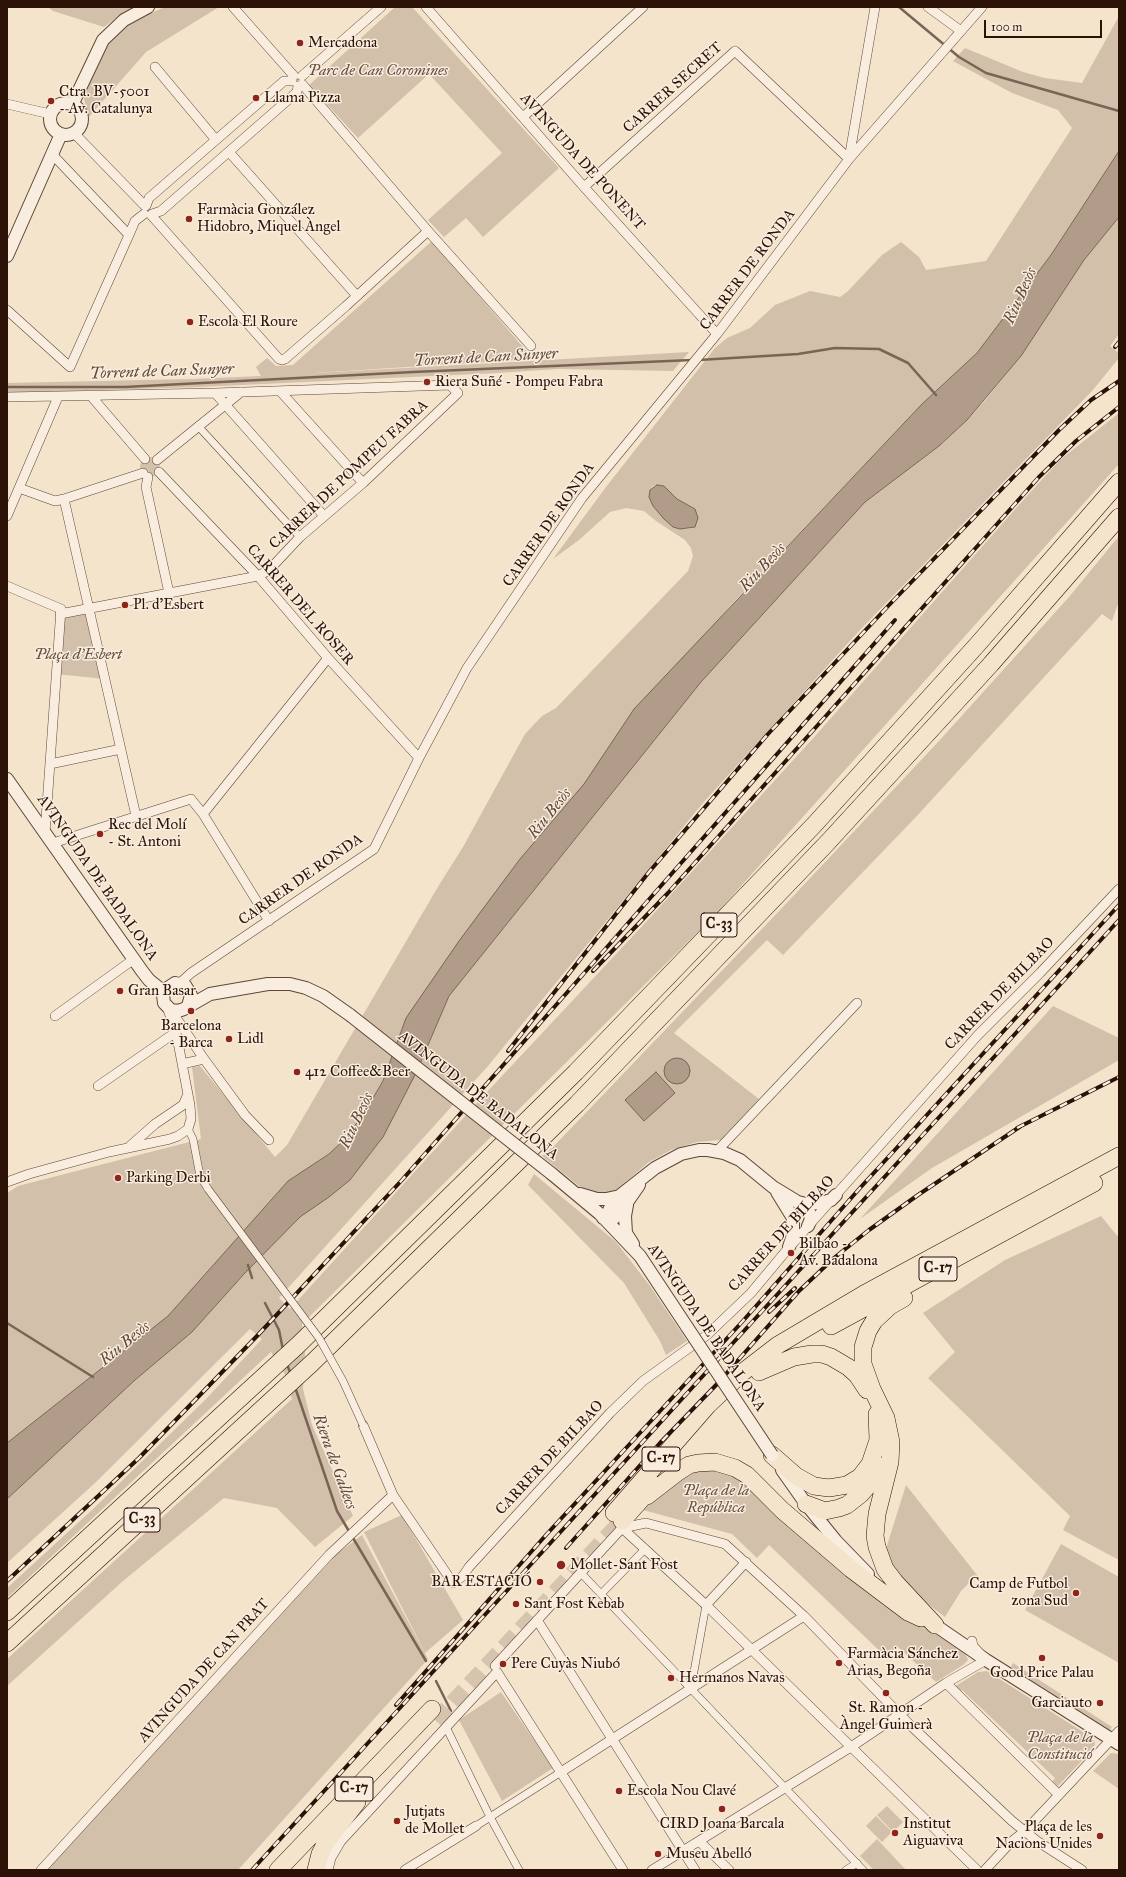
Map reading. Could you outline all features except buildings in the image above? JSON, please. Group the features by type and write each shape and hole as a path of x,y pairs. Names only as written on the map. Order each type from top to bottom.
{"highway":[{"name":"C-33","path":"7,1612 298,1346 519,1129 714,930 814,825 938,689 1119,482"},
{"name":"C-33","path":"7,1643 312,1363 566,1115 718,958 921,740 1119,517"},
{"name":"C-17","path":"619,1521 708,1405 754,1363 799,1332 864,1294 1119,1156"},
{"name":"C-17","path":"619,1521 638,1503 703,1426 737,1391 759,1372 808,1338 1119,1169"},
{"path":"935,1625 885,1569 877,1547 875,1536 877,1514 891,1451 890,1432 886,1418 866,1374 862,1355 868,1331 881,1313 890,1306 999,1242 1086,1187"},
{"path":"759,1372 802,1355 812,1354 832,1357 848,1367 860,1379 868,1393 876,1413 878,1440 870,1464 860,1477 847,1485 829,1488 814,1486 796,1476 772,1455"},
{"path":"806,1504 825,1511 839,1508 854,1500 867,1487 879,1464 883,1447 882,1424 878,1402"},
{"path":"638,1503 678,1472 689,1466 707,1461 729,1465 747,1475 782,1510 851,1569 908,1612 935,1625"},
{"name":"C-17","path":"294,1870 357,1802 440,1722"},
{"name":"C-17","path":"278,1870 440,1722"},
{"path":"316,1870 320,1854 326,1842 357,1802"}],"street":[{"path":"73,103 103,40 124,20 148,7"},
{"path":"233,7 428,231 531,346"},
{"path":"148,211 149,198 284,81 298,81 381,7"},
{"name":"AVINGUDA DE PONENT","path":"426,7 584,187 717,334"},
{"path":"523,117 643,7"},
{"path":"849,159 875,7"},
{"path":"928,7 961,31"},
{"name":"CARRER DE RONDA","path":"185,987 191,973 374,849 419,758 467,668 582,498 708,346 849,159 982,7"},
{"name":"CARRER SECRET","path":"584,187 735,50 849,159"},
{"path":"155,67 216,140"},
{"path":"7,310 70,367 136,221 148,211 161,211 297,92 298,81"},
{"path":"73,103 79,108 83,118 81,125 74,133 61,134 50,124 50,114 59,104 73,103"},
{"path":"7,104 50,114"},
{"path":"74,133 148,211 279,359 282,360 357,296 428,231"},
{"path":"7,256 61,134"},
{"path":"229,152 357,296"},
{"path":"52,153 129,235"},
{"name":"CARRER DE POMPEU FABRA","path":"258,576 269,570 300,537 363,483 458,393 450,384 280,391"},
{"path":"7,397 280,391 363,483"},
{"path":"157,460 224,404 241,392"},
{"path":"215,393 324,516"},
{"path":"91,396 146,459"},
{"path":"7,516 58,397"},
{"path":"198,426 300,537"},
{"path":"19,488 55,501 145,475 153,477 159,472 160,466 157,460 150,457 141,465 145,475 146,487 169,593"},
{"name":"CARRER DEL ROSER","path":"159,472 258,576 328,658 419,758"},
{"path":"64,499 136,816"},
{"path":"7,586 60,612 89,608 258,576"},
{"path":"46,833 60,612"},
{"path":"203,814 328,658"},
{"path":"50,764 121,749"},
{"name":"AVINGUDA DE BADALONA","path":"7,779 134,959 150,980 164,992"},
{"path":"53,843 192,799 203,814 269,921"},
{"name":"CARRER DE BILBAO","path":"393,1495 453,1583 463,1576 469,1567 610,1413 642,1381 707,1335 750,1293 811,1222 978,1035 1040,973 1119,888"},
{"path":"55,1016 134,959"},
{"name":"AVINGUDA DE BADALONA","path":"178,1011 210,994 268,984 290,984 314,991 350,1015 552,1174 606,1219 640,1256 806,1504 836,1541 869,1576 935,1625 986,1660 1116,1738"},
{"path":"7,1182 29,1174 178,1136 188,1129 192,1115 187,1096 176,1032 178,1011 191,1002 185,987 170,985 164,992 163,998 178,1011 204,1059 245,1115 269,1140"},
{"name":"AVINGUDA DE BADALONA","path":"185,987 210,994"},
{"path":"717,1151 857,1003"},
{"path":"98,1086 176,1032 178,1011"},
{"path":"182,1064 204,1059"},
{"path":"129,1148 155,1124 183,1105 187,1096"},
{"path":"155,1124 152,1135 156,1142"},
{"path":"188,1129 193,1139 200,1176 208,1189 319,1338 340,1375 393,1495"},
{"path":"606,1219 610,1206 624,1199 655,1168 673,1157 699,1150 717,1151 740,1160 773,1187 796,1201 809,1212 811,1222 801,1221 790,1212 773,1187"},
{"path":"574,1192 598,1199 624,1199"},
{"path":"796,1201 806,1204 821,1203 831,1200 836,1195"},
{"path":"624,1199 626,1233 640,1256"},
{"path":"789,1247 794,1229 790,1212"},
{"name":"AVINGUDA DE CAN PRAT","path":"41,1870 329,1555 393,1495"},
{"path":"619,1521 645,1549 706,1605 751,1651 977,1870"},
{"path":"619,1521 646,1523 725,1544 804,1616 901,1715 1010,1820 1082,1870"},
{"path":"328,1870 331,1858 340,1841 440,1722 496,1669 537,1620 587,1566 619,1521"},
{"path":"601,1594 645,1549"},
{"path":"691,1688 706,1605 746,1562"},
{"path":"580,1573 691,1688 783,1788 863,1870"},
{"path":"405,1870 804,1616"},
{"path":"537,1620 695,1870"},
{"path":"652,1870 682,1851 700,1842 783,1788 901,1715 946,1683 986,1660 973,1646 972,1641"},
{"path":"496,1669 623,1870"},
{"path":"946,1683 1059,1795"},
{"path":"440,1722 519,1870"},
{"path":"985,1870 1011,1842 1025,1831 1116,1738"},
{"path":"700,1842 729,1870"},
{"path":"846,1870 857,1863"}],"green space":[{"path":"48,7 135,7 120,15 104,27 53,11"},
{"path":"165,7 219,7 146,52 88,118 83,93 113,34 135,20"},
{"name":"Parc de Can Coromines","path":"395,7 412,7 559,168 483,237 466,218 444,237 428,220 502,153 429,74 358,138 309,85"},
{"path":"1119,16 1119,151 1051,255 977,353 922,404 730,606 584,785 520,859 403,1025 383,1081 366,1110 346,1138 329,1154 288,1181 168,1316 7,1443 7,1193 18,1186 201,1139 192,1067 200,1066 275,1157 287,1145 439,885 463,847 525,734 542,716 556,708 688,571 693,556 691,548 685,540 656,521 644,511 626,508 610,512 579,540 553,559 606,487 715,348 727,338 750,328 775,305 810,291 840,297 847,292 882,255 901,242 919,257 926,270 986,261 1072,128 1058,110 1012,93 953,61 965,48 1023,72 1045,78 1082,83","holes":["657,485 664,486 677,499 695,509 693,528 683,529 673,527 655,508 649,493 652,487"]},
{"path":"1119,217 1119,334 1110,346 1119,353 1119,358 1092,391 859,631 702,804 488,1066 279,1298 290,1309 487,1092 646,922 816,735 1060,460 1119,413 1119,464 716,914 302,1324 305,1353 303,1389 312,1425 353,1516 315,1547 277,1508 224,1498 123,1581 7,1686 7,1659 292,1399 286,1376 271,1352 7,1598 7,1588 92,1510 206,1399 262,1339 250,1329 95,1483 7,1563 7,1499 135,1380 192,1332 244,1274 300,1216 329,1197 350,1180 378,1144 416,1073 449,996 701,682 865,502 939,446 967,420 986,399 1021,356 1084,260"},
{"path":"432,241 528,353 543,352 548,358 298,374 689,352 673,371 557,369 199,387 7,393 7,383 261,376 256,367 267,358 276,366 293,365"},
{"path":"150,457 157,460 160,467 157,474 150,477 143,474 140,467 143,460"},
{"path":"1119,536 1119,601 1112,621 1102,614 915,818 783,955 767,940 674,1033 759,1099 721,1140 697,1142 671,1150 649,1162 615,1191 604,1194 585,1191 542,1156 553,1147 781,909 939,741 1069,597"},
{"name":"Plaça d'Esbert","path":"85,609 105,679 56,674 60,618"},
{"path":"1053,1006 1119,1038 1119,1060 932,1168 860,1219"},
{"path":"534,1174 616,1242 650,1286 687,1341 666,1355 660,1341 624,1283 528,1185"},
{"path":"1101,1216 1119,1238 1119,1560 1063,1530 1070,1516 928,1378 955,1352 923,1313 1005,1260"},
{"name":"Plaça de la República","path":"707,1469 728,1472 751,1487 883,1599 965,1654 968,1660 963,1665 936,1682 897,1646 886,1657 769,1545 757,1558 732,1534 643,1510 685,1476"},
{"path":"906,1485 977,1575 961,1591 945,1617 908,1589 891,1565 885,1552"},
{"path":"402,1515 463,1620 425,1653 364,1532"},
{"path":"362,1535 428,1659 238,1870 46,1870 338,1553"},
{"name":"Camp de Futbol zona Sud","path":"1061,1544 1119,1577 1119,1663 1025,1610"},
{"path":"1013,1663 1112,1727 1110,1730 1011,1667"},
{"name":"Plaça de la Constitució","path":"987,1671 1094,1739 1095,1744 1093,1749 1057,1787 1052,1782 1055,1778 962,1690 960,1692 954,1687 978,1672"},
{"path":"501,1692 553,1768 502,1801 459,1720"},
{"name":"Plaça de la Constitució","path":"1111,1753 1119,1754 1119,1789 1093,1771"},
{"path":"887,1806 903,1822 893,1832 877,1815"},
{"path":"876,1816 892,1832 882,1842 866,1826"},
{"path":"877,1839 906,1870 874,1870 860,1856"}],"water":[{"name":"Riu Besòs","path":"1119,151 1119,217 1084,260 1021,356 967,420 939,446 865,502 701,682 449,996 416,1073 383,1137 350,1180 300,1217 244,1274 192,1332 135,1380 7,1499 7,1443 168,1316 288,1181 329,1154 346,1138 366,1110 383,1081 406,1018 459,941 520,859 584,784 634,709 922,404 977,353 1051,255"},
{"path":"657,485 664,486 677,499 695,509 698,518 695,527 680,529 673,527 664,519 653,506 649,497 650,490"},
{"path":"677,1058 686,1062 690,1071 686,1080 677,1084 668,1080 664,1071 668,1062"},
{"path":"656,1072 675,1093 644,1121 625,1100"}],"waterway":[{"path":"899,7 959,57 986,73 1119,111"},
{"name":"Torrent de Can Sunyer","path":"699,360 798,354 835,348 879,349 908,363 936,395"},
{"name":"Torrent de Can Sunyer","path":"7,387 125,387 413,372 692,360"},
{"name":"Riera de Gallecs","path":"248,1265 252,1278"},
{"name":"Riera de Gallecs","path":"265,1303 279,1330 283,1350"},
{"path":"7,1323 93,1377"},
{"name":"Riera de Gallecs","path":"287,1364 291,1375"},
{"name":"Riera de Gallecs","path":"295,1387 337,1511 426,1661"},
{"name":"Riera de Gallecs","path":"436,1681 451,1711"}],"tunnel":[{"path":"436,1721 622,1521"}],"railway":[{"path":"1115,347 1119,342"},
{"path":"508,1051 649,872 768,734 891,603 1059,430 1091,400 1119,381"},
{"path":"593,971 668,893 1039,477 1076,441 1119,407"},
{"path":"7,1581 139,1458 257,1336 402,1180 895,620"},
{"path":"396,1705 546,1535 742,1322 860,1188 1119,905"},
{"path":"252,1870 1119,920"},
{"path":"1017,1128 1119,1077"},
{"path":"566,1548 660,1443 718,1383 799,1291 834,1258 869,1230 918,1195 1021,1126"},
{"path":"769,1312 795,1288"}],"place":[{"name":"Mercadona","path":"300,43"},
{"name":"Llama Pizza","path":"256,98"},
{"name":"Ctra. BV-5001 - Av. Catalunya","path":"51,101"},
{"name":"Farmàcia González Hidobro, Miquel Àngel","path":"189,219"},
{"name":"Escola El Roure","path":"190,322"},
{"name":"Riera Suñé - Pompeu Fabra","path":"427,382"},
{"name":"Pl. d'Esbert","path":"125,605"},
{"name":"Rec del Molí - St. Antoni","path":"100,834"},
{"name":"Gran Basar","path":"120,991"},
{"name":"Barcelona - Barca","path":"191,1011"},
{"name":"Lidl","path":"229,1039"},
{"name":"412 Coffee&Beer","path":"297,1072"},
{"name":"Parking Derbi","path":"118,1178"},
{"name":"Bilbao - Av. Badalona","path":"791,1253"},
{"name":"Mollet-Sant Fost","path":"561,1565"},
{"name":"BAR ESTACIÓ","path":"540,1582"},
{"name":"Camp de Futbol zona Sud","path":"1076,1593"},
{"name":"Sant Fost Kebab","path":"516,1604"},
{"name":"Good Price Palau","path":"1042,1658"},
{"name":"Farmàcia Sánchez Arias, Begoña","path":"839,1663"},
{"name":"Pere Cuyàs Niubó","path":"503,1664"},
{"name":"Hermanos Navas","path":"671,1678"},
{"name":"St. Ramon - Àngel Guimerà","path":"886,1693"},
{"name":"Garciauto","path":"1100,1703"},
{"name":"Escola Nou Clavé","path":"619,1791"},
{"name":"CIRD Joana Barcala","path":"722,1809"},
{"name":"Jutjats de Mollet","path":"397,1821"},
{"name":"Institut Aiguaviva","path":"895,1833"},
{"name":"Plaça de les Nacions Unides","path":"1100,1836"},
{"name":"Museu Abelló","path":"658,1854"}]}
